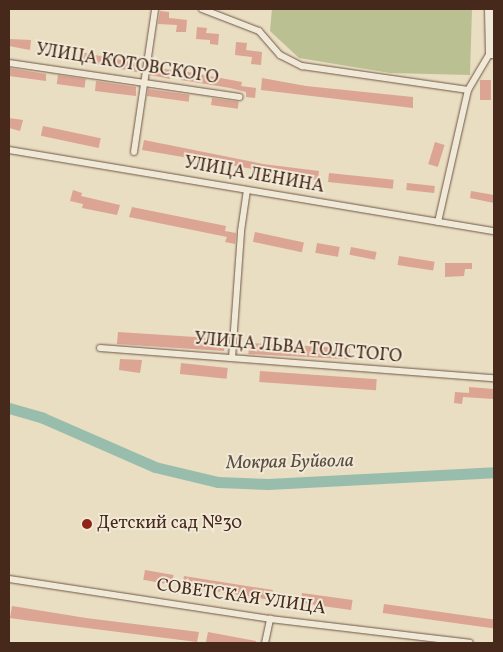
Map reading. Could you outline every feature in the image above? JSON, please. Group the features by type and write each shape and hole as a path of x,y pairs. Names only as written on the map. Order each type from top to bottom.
{"main road":[{"path":"489,9 492,53"}],"street":[{"path":"134,152 142,83 155,9"},
{"path":"202,9 259,31 280,54 302,66 468,90"},
{"path":"438,222 468,90 492,53"},
{"name":"УЛИЦА КОТОВСКОГО","path":"9,62 240,97"},
{"name":"УЛИЦА ЛЕНИНА","path":"9,150 494,231"},
{"path":"232,358 241,231 247,190"},
{"name":"УЛИЦА ЛЬВА ТОЛСТОГО","path":"100,348 494,378"},
{"name":"СОВЕТСКАЯ УЛИЦА","path":"9,579 270,619 470,643"},
{"path":"265,643 270,619"}],"green space":[{"path":"272,9 472,9 470,75 390,73 299,58 270,31"}],"building":[{"path":"160,11 169,12 169,18 187,20 186,32 176,32 177,25 158,24"},
{"path":"197,27 207,28 206,33 219,34 218,45 210,44 210,40 196,39"},
{"path":"9,39 31,40 30,50 9,46"},
{"path":"236,42 247,43 246,50 262,52 261,65 251,64 252,57 235,55"},
{"path":"80,52 139,63 137,72 78,61"},
{"path":"152,67 171,70 170,79 150,75"},
{"path":"9,68 46,74 46,81 9,76"},
{"path":"183,71 242,82 241,86 256,88 255,98 246,97 246,92 230,88 181,80"},
{"path":"58,75 86,79 84,88 57,84"},
{"path":"262,78 306,86 413,97 413,108 261,90"},
{"path":"480,80 491,80 491,100 480,100"},
{"path":"96,81 136,87 136,96 95,91"},
{"path":"148,89 190,95 189,102 147,96"},
{"path":"212,98 239,102 238,109 211,105"},
{"path":"9,118 23,120 20,131 9,128"},
{"path":"43,126 101,138 99,148 41,136"},
{"path":"144,140 263,164 319,171 318,180 142,150"},
{"path":"435,142 445,145 438,167 428,164"},
{"path":"329,173 394,180 393,189 328,182"},
{"path":"407,183 435,186 434,193 406,190"},
{"path":"73,190 82,193 81,196 120,205 117,215 82,208 83,204 70,201"},
{"path":"471,191 494,195 494,203 470,198"},
{"path":"132,207 226,226 225,231 236,233 235,244 225,242 227,237 129,217"},
{"path":"255,232 304,242 302,252 253,242"},
{"path":"317,243 340,247 338,257 315,253"},
{"path":"351,247 377,252 375,260 349,255"},
{"path":"399,256 435,262 433,271 398,265"},
{"path":"445,263 472,263 472,269 465,269 464,276 445,277"},
{"path":"118,332 211,338 225,341 224,351 117,344"},
{"path":"249,343 350,348 349,359 248,354"},
{"path":"120,359 142,360 140,373 119,370"},
{"path":"181,363 228,368 227,379 180,374"},
{"path":"260,371 377,379 376,390 259,382"},
{"path":"469,387 494,389 494,399 463,397 462,404 454,403 455,392 469,393"},
{"path":"145,570 174,575 172,585 143,580"},
{"path":"184,576 273,590 271,600 182,586"},
{"path":"302,593 353,600 351,610 301,603"},
{"path":"384,604 494,619 493,628 383,613"},
{"path":"12,606 86,618 199,632 197,642 24,620 10,618"},
{"path":"208,632 256,641 255,643 206,642"}],"waterway":[{"name":"Мокрая Буйвола","path":"9,408 43,418 155,467 218,482 268,484 494,472"}],"place":[{"name":"Детский сад №30","path":"87,524"}]}
